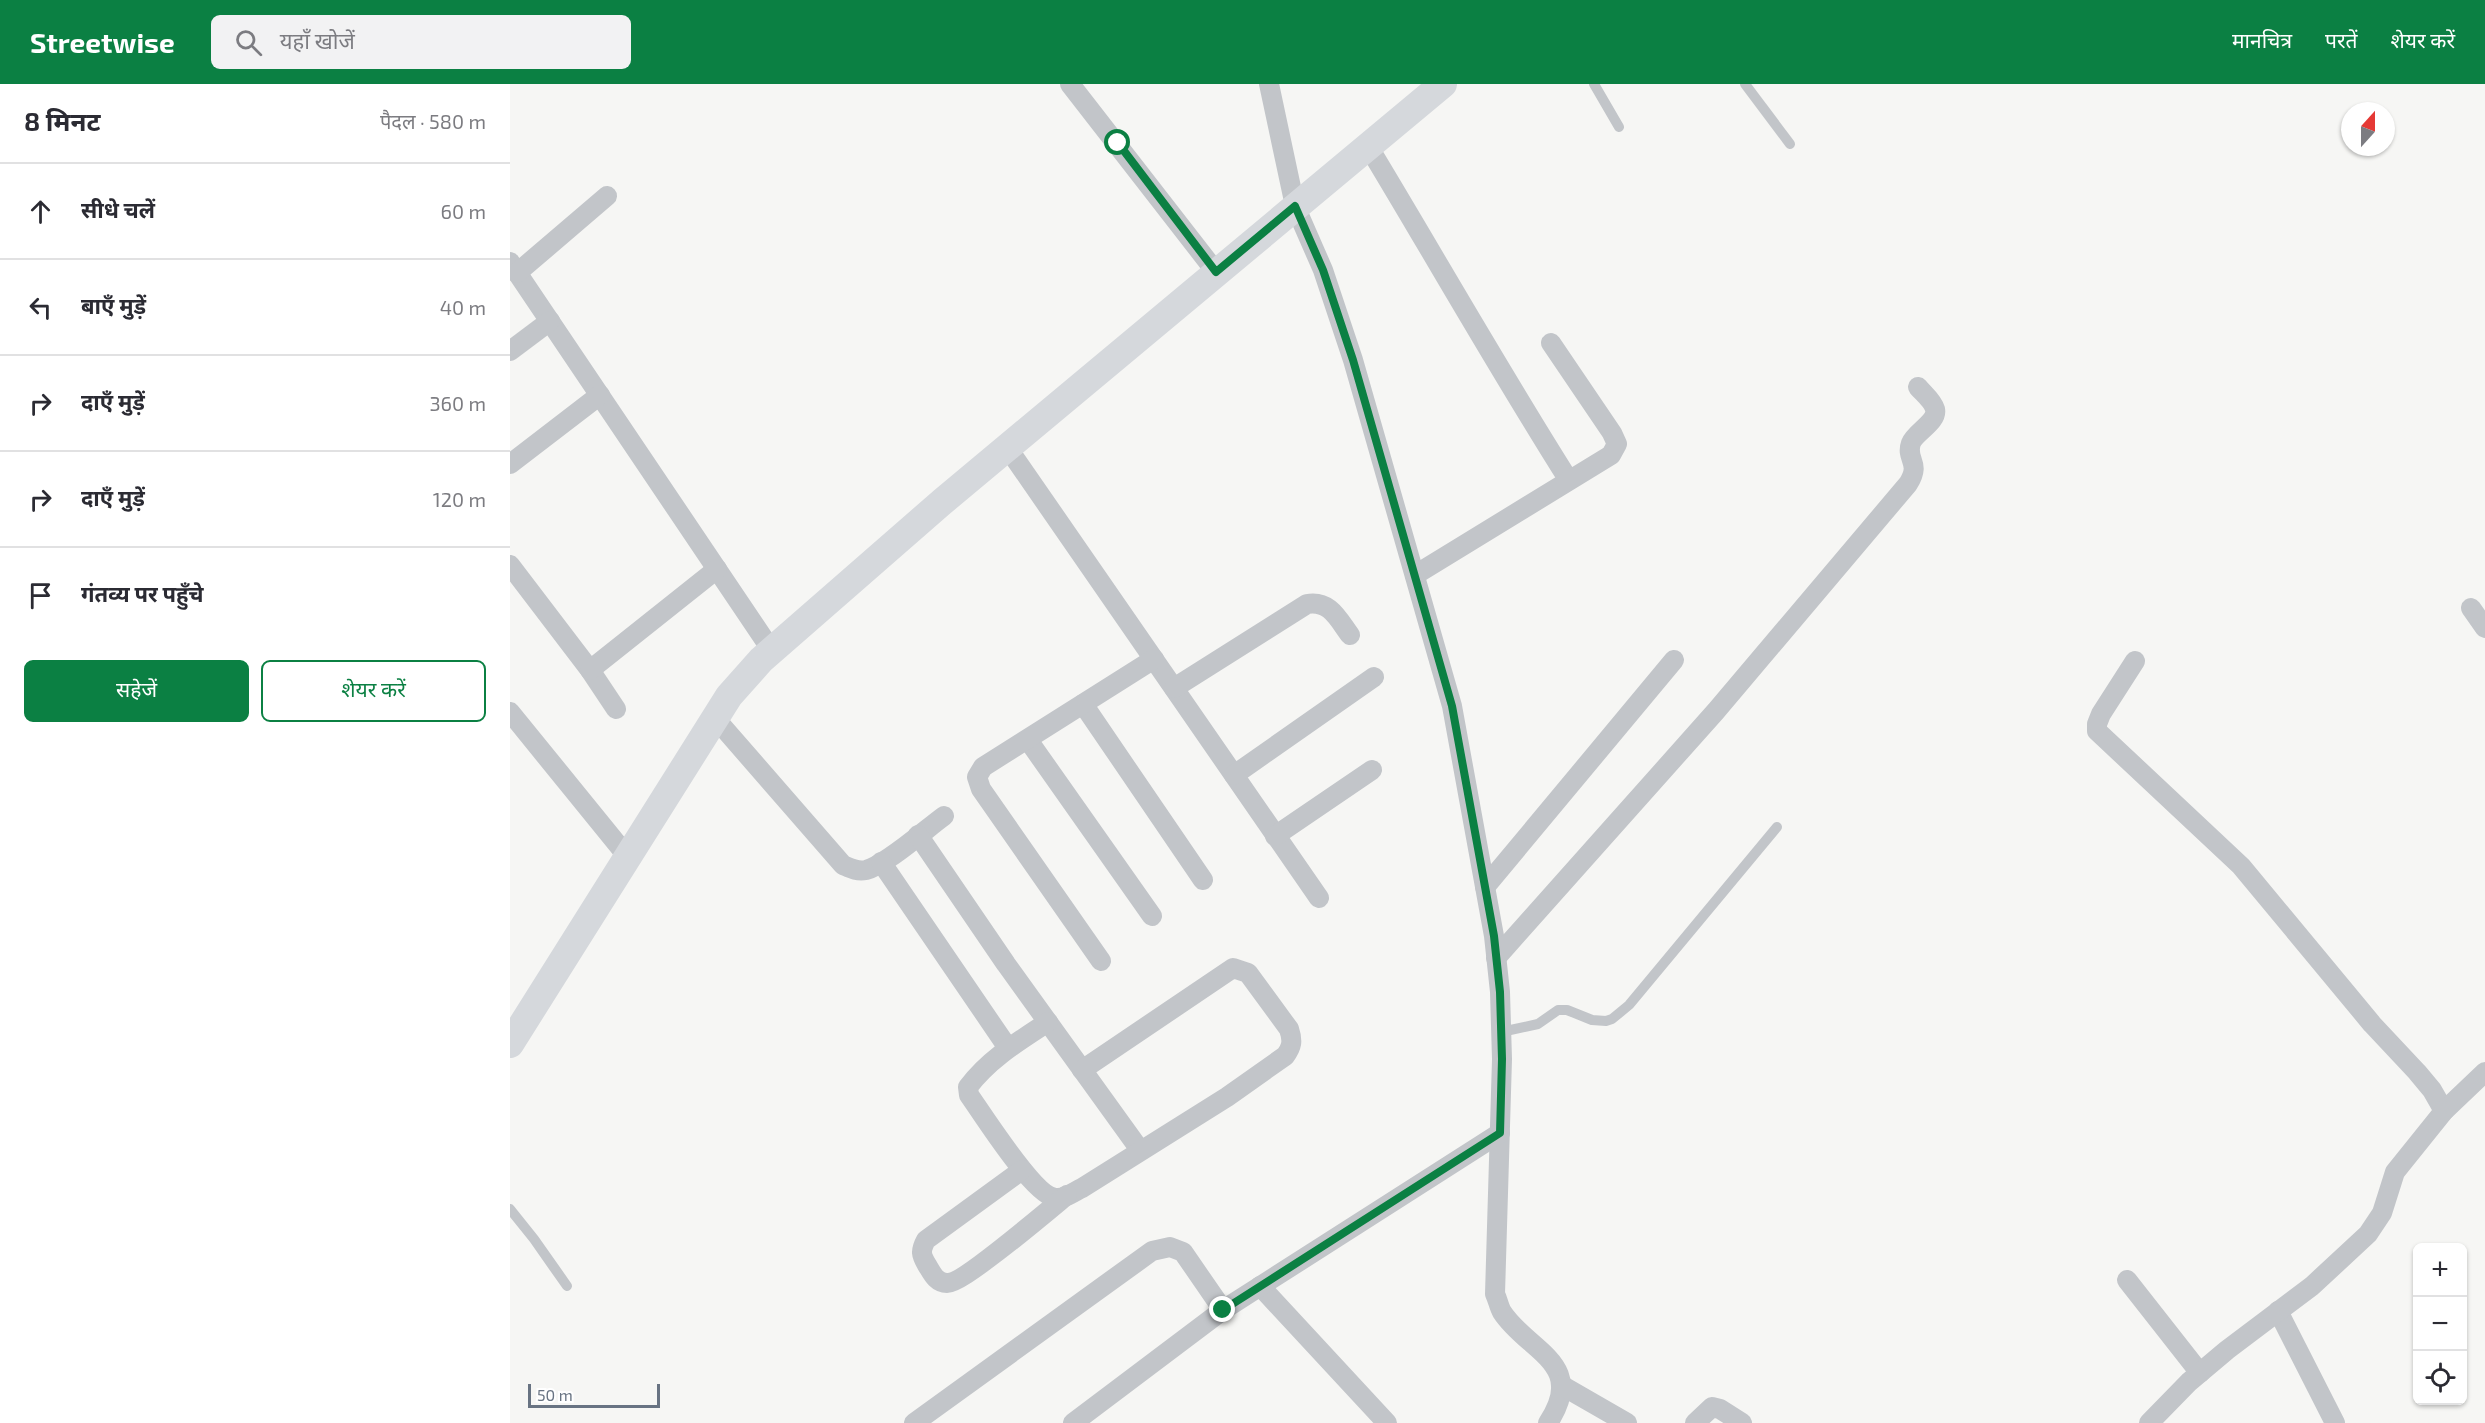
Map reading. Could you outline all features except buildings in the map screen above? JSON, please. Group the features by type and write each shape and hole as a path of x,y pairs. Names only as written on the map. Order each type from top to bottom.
{"street":[{"path":"1071,84 1216,272"},
{"path":"1269,84 1295,206 1323,270 1353,360 1452,706 1485,887 1500,992 1500,1133 1495,1294 1503,1312 1551,1360 1559,1372 1561,1385 1559,1397 1548,1423"},
{"path":"510,1044 729,696 772,651 1007,447 1443,84"},
{"path":"1368,146 1439,262 1502,375 1568,479"},
{"path":"607,196 513,267 772,651"},
{"path":"510,351 550,321"},
{"path":"1415,575 1568,479 1611,455 1617,444 1612,433 1551,343"},
{"path":"1496,958 1716,711 1908,484 1915,467 1910,451 1911,443 1916,434 1934,418 1936,411 1918,387"},
{"path":"510,464 600,395"},
{"path":"1007,447 1318,898"},
{"path":"510,565 590,670 616,709"},
{"path":"590,670 717,569"},
{"path":"1174,688 1308,604 1316,602 1325,604 1350,635"},
{"path":"2470,608 2485,628"},
{"path":"1101,961 981,789 977,777 984,767 1154,659"},
{"path":"1485,887 1674,660"},
{"path":"2135,661 2101,714 2097,731 2241,866 2372,1024 2432,1090 2444,1112"},
{"path":"1234,775 1374,677"},
{"path":"1083,705 1203,880"},
{"path":"510,712 627,856"},
{"path":"715,718 843,865 855,870 867,870 944,816"},
{"path":"1028,740 1152,916"},
{"path":"1275,836 1372,770"},
{"path":"918,836 1140,1150"},
{"path":"880,862 1008,1048"},
{"path":"1022,1170 926,1240 921,1249 922,1257 934,1278 944,1284 952,1283 975,1268 1067,1195 1227,1097 1285,1056 1291,1048 1292,1039 1289,1029 1248,973 1233,968 1082,1070"},
{"path":"1048,1022 1008,1048 968,1087 969,1095 1032,1183 1046,1195 1057,1198 1067,1195"},
{"path":"2149,1423 2200,1373 2312,1286 2368,1234 2382,1213 2394,1172 2444,1112 2485,1072"},
{"path":"1073,1423 1223,1310 1500,1133"},
{"path":"914,1423 1152,1251 1170,1247 1183,1252 1223,1310"},
{"path":"2127,1280 2200,1373"},
{"path":"1260,1286 1388,1423"},
{"path":"2278,1311 2335,1423"},
{"path":"1561,1385 1627,1423"},
{"path":"1695,1423 1712,1407 1720,1409 1743,1423"}],"lane":[{"path":"1594,84 1619,127"},
{"path":"1745,84 1790,144"},
{"path":"1501,1032 1538,1024 1558,1010 1567,1010 1592,1020 1612,1019 1629,1005 1777,827"},
{"path":"510,1209 567,1286"}],"route":[{"path":"1118,143 1216,272 1295,206 1323,270 1353,360 1452,706 1494,936 1500,992 1502,1059 1500,1133 1223,1310"}]}
